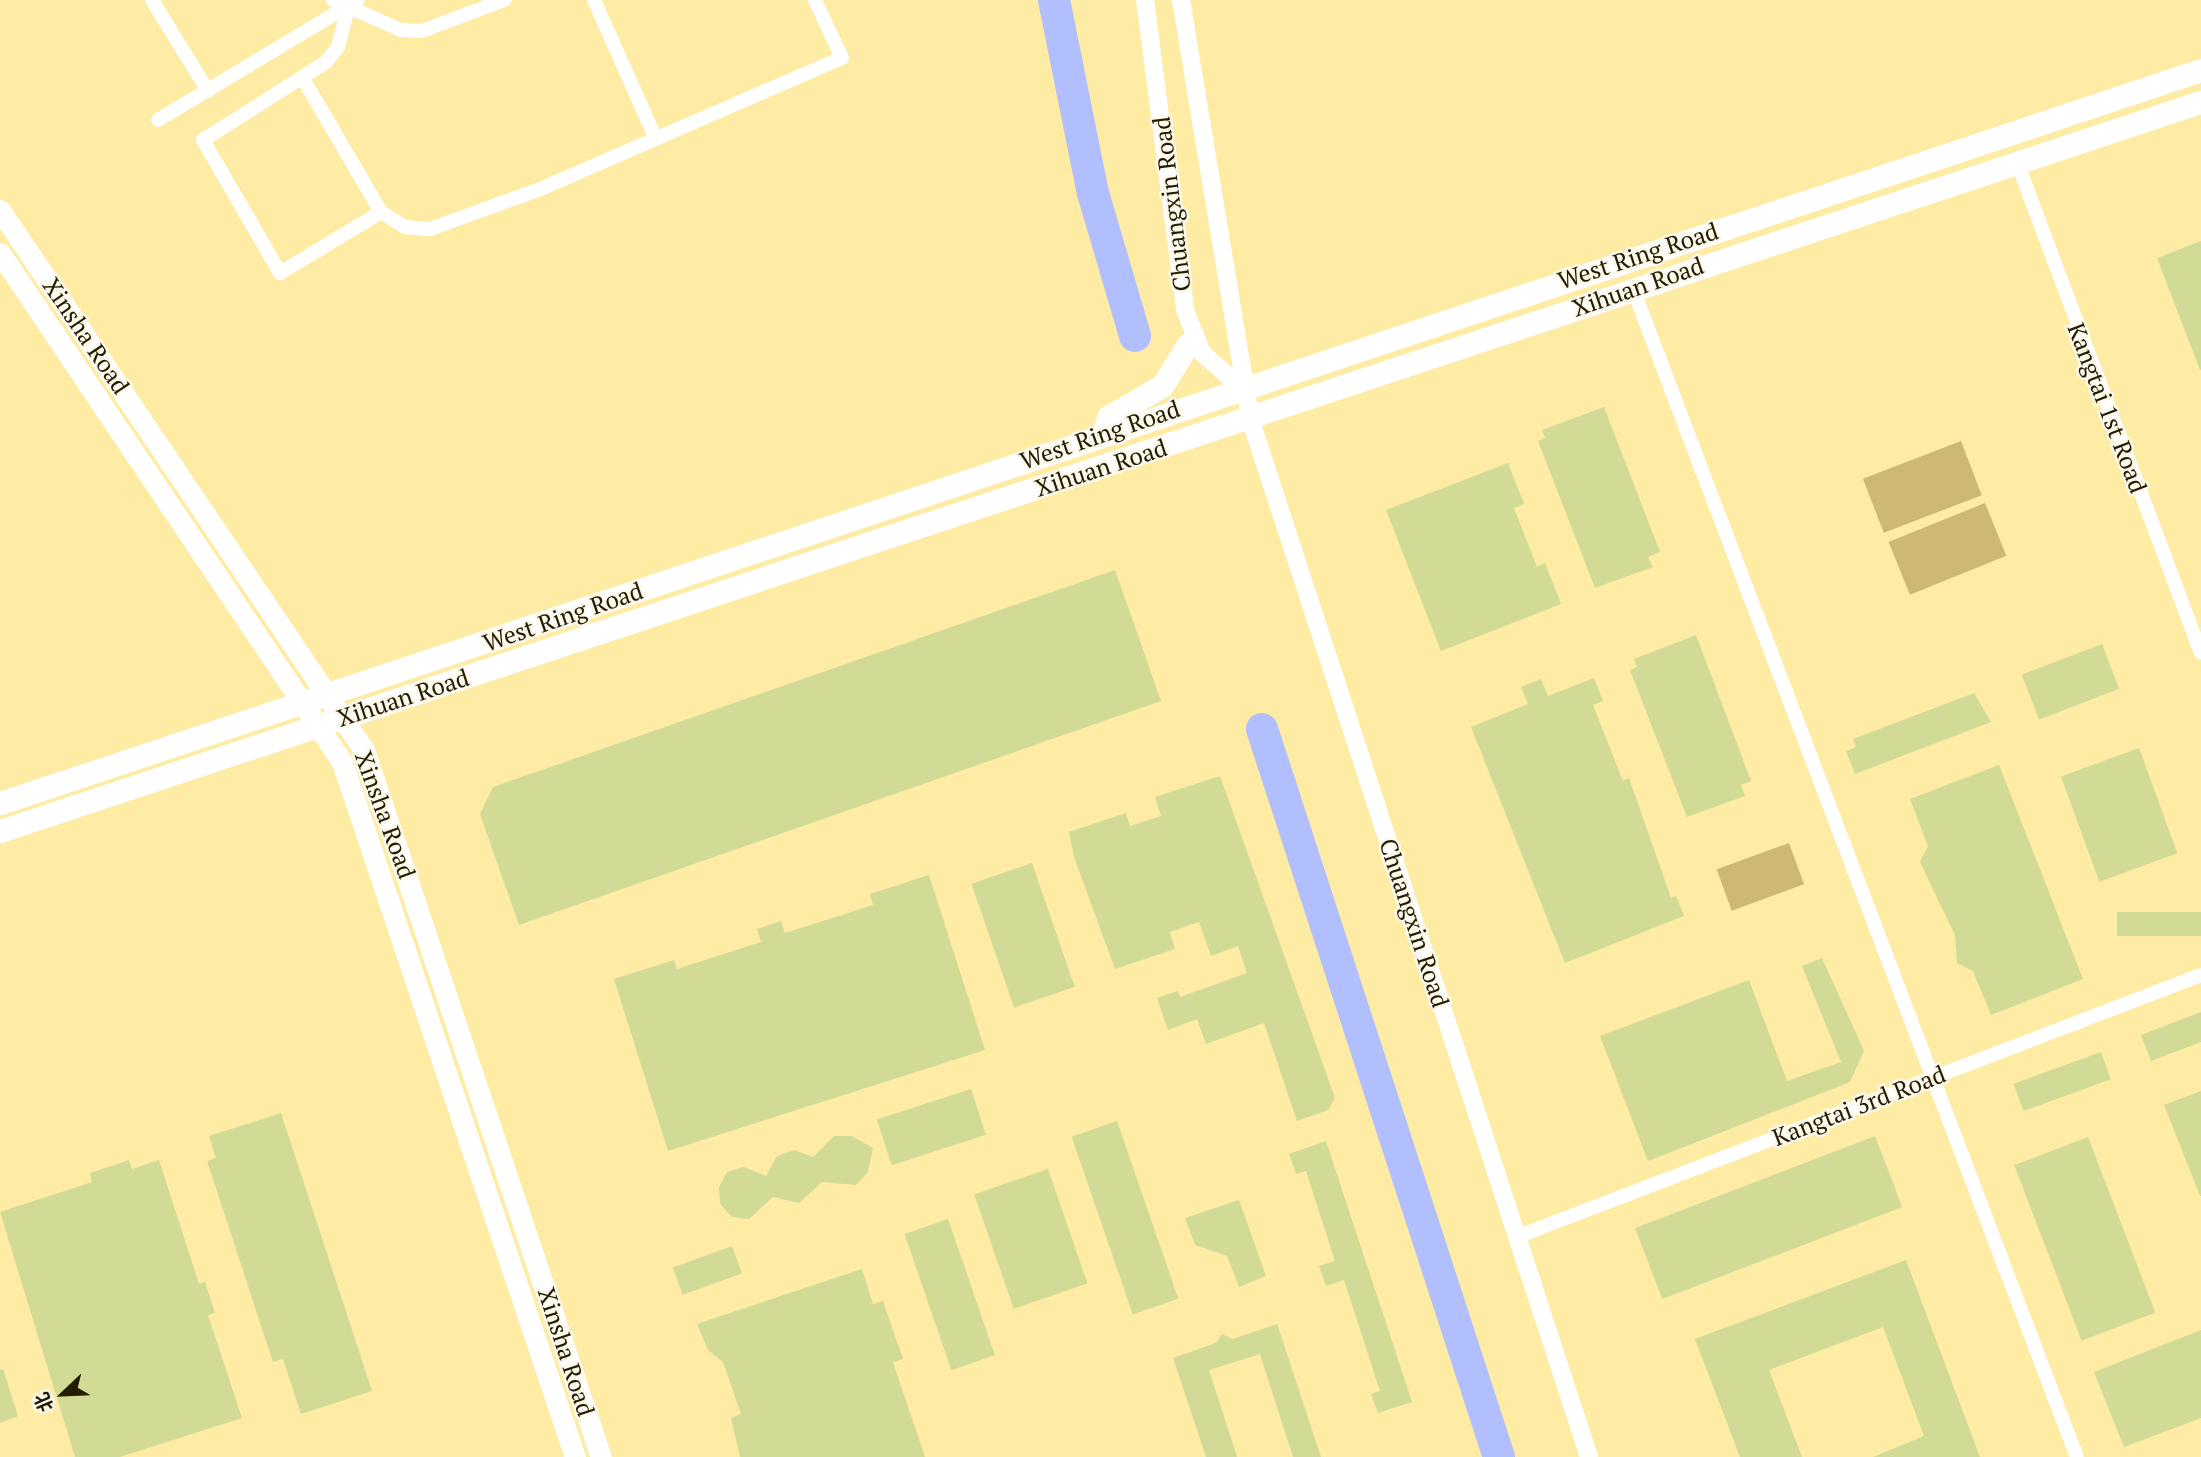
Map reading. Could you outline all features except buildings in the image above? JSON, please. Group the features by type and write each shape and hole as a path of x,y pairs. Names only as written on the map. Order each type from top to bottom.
{"main road":[{"name":"West Ring Road","path":"0,803 328,696 1242,388 2201,70"},
{"name":"Xihuan Road","path":"0,831 2201,102"},
{"name":"Xinsha Road","path":"0,210 328,696 379,784 601,1457"},
{"name":"Xinsha Road","path":"0,253 302,703 355,793 575,1457"},
{"path":"1103,435 1108,417 1162,386 1188,344"}],"street":[{"path":"152,0 208,91"},
{"path":"333,0 353,5 401,30 422,31 504,0"},
{"path":"594,0 656,139"},
{"path":"305,82 381,212 405,227 430,229 656,139 842,58 815,0"},
{"name":"Chuangxin Road","path":"1145,0 1185,310 1202,353 1242,388"},
{"name":"Chuangxin Road","path":"1181,0 1242,388 1250,418 1590,1457"},
{"path":"158,120 353,5"},
{"path":"353,5 338,47 305,82 203,140 280,273 381,212"},
{"name":"Kangtai 1st Road","path":"2017,162 2201,653"},
{"path":"1633,289 2077,1457"},
{"name":"Kangtai 3rd Road","path":"1516,1237 2201,975"}],"shaded area":[{"path":"1961,441 1982,495 1884,533 1863,479"},
{"path":"1985,503 2006,556 1910,595 1889,542"},
{"path":"1789,843 1804,884 1732,911 1717,869"}],"waterway":[{"path":"1054,0 1093,193 1135,336"},
{"path":"1262,729 1499,1457"}]}
